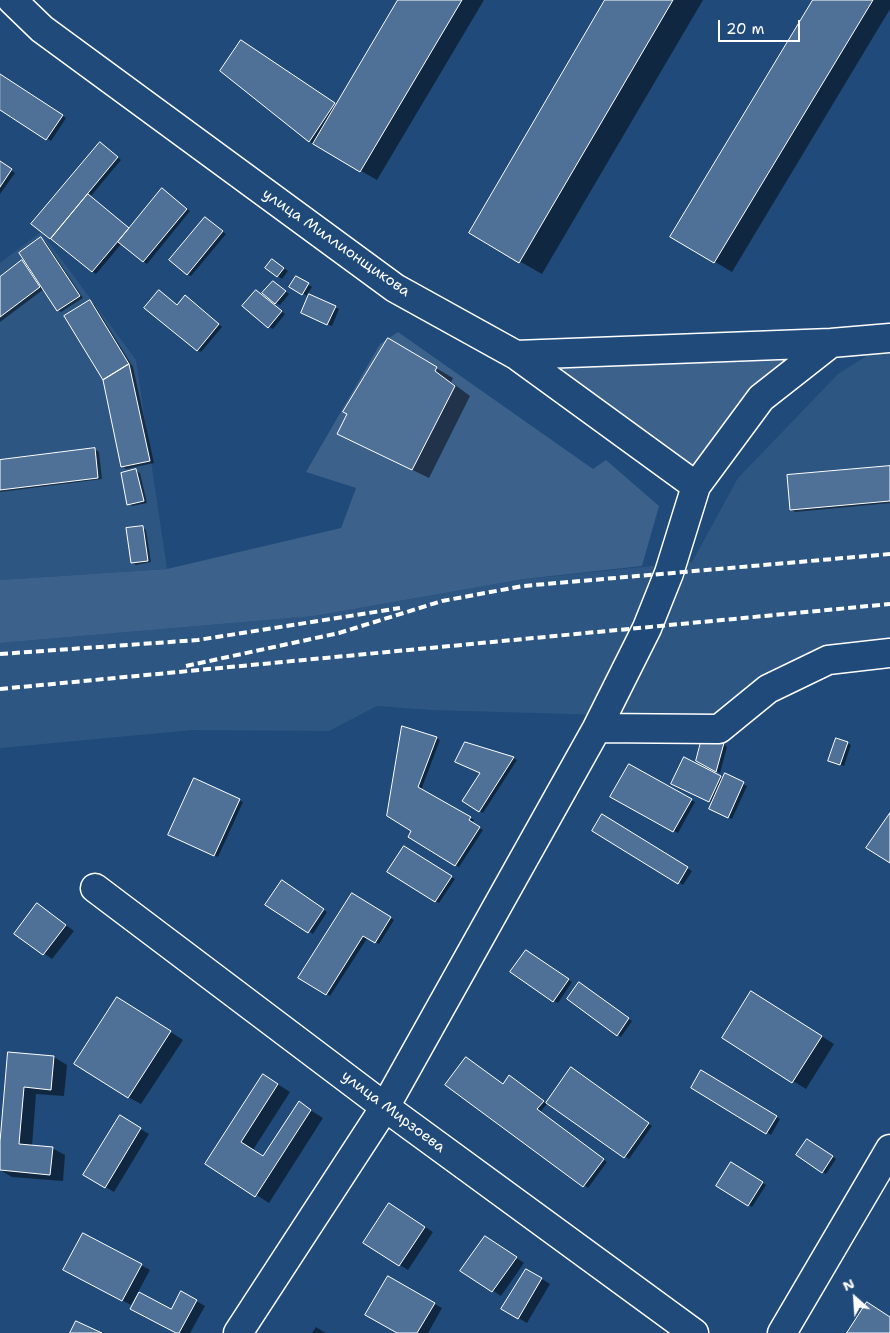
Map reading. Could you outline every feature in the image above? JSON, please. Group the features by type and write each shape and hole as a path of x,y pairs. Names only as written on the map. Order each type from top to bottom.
{"street":[{"name":"улица Миллионщикова","path":"12,0 42,29 395,288 516,355 696,486"},
{"path":"516,355 831,343 890,338"},
{"path":"238,1333 385,1107 597,728 650,621 669,573 696,486 761,398 831,343"},
{"path":"597,728 719,729 768,689 828,660 890,653"},
{"name":"улица Мирзоева","path":"95,888 385,1107 694,1333"},
{"path":"782,1333 890,1149"}],"shaded area":[{"path":"41,232 136,360 167,569 0,580 0,263"},
{"path":"398,332 593,469 606,460 659,506 642,566 524,579 314,616 0,643 0,580 167,569 341,528 356,488 306,472 380,344"},
{"path":"831,343 696,486 516,355"},
{"path":"873,352 890,352 890,643 711,718 431,710 377,706 329,731 193,730 0,748 0,643 314,616 524,579 692,562 738,478 838,374"}],"building":[{"path":"398,0 462,0 360,172 313,144"},
{"path":"605,0 673,0 519,263 469,233"},
{"path":"813,0 873,0 714,263 670,237"},
{"path":"241,40 335,103 309,142 220,71"},
{"path":"0,74 63,115 46,140 0,110"},
{"path":"100,142 118,157 50,239 31,224"},
{"path":"0,161 12,169 0,187"},
{"path":"162,188 187,209 143,262 118,242"},
{"path":"88,194 129,228 92,272 51,239"},
{"path":"205,217 223,231 187,275 169,260"},
{"path":"41,237 80,296 57,311 19,253"},
{"path":"272,259 284,268 277,277 265,268"},
{"path":"22,260 40,287 0,317 0,277"},
{"path":"296,276 309,283 302,295 289,287"},
{"path":"273,281 286,291 275,304 262,293"},
{"path":"159,290 177,305 185,295 219,324 197,351 144,308"},
{"path":"256,290 282,311 268,328 242,306"},
{"path":"309,294 336,306 327,325 301,313"},
{"path":"90,300 129,364 103,380 64,316"},
{"path":"388,338 437,367 435,371 455,386 412,470 337,434 347,414 343,412"},
{"path":"129,364 150,461 121,467 103,380"},
{"path":"95,448 98,478 0,490 0,460"},
{"path":"890,466 890,501 790,510 787,475"},
{"path":"136,469 144,501 127,505 121,473"},
{"path":"143,526 148,561 131,563 126,528"},
{"path":"402,726 437,737 418,787 471,817 469,820 480,827 455,866 408,837 411,831 387,816"},
{"path":"702,738 724,743 716,772 696,761"},
{"path":"836,738 848,742 840,765 828,761"},
{"path":"465,742 514,757 479,812 462,801 480,773 455,762"},
{"path":"684,757 721,776 709,802 671,784"},
{"path":"629,764 692,799 673,832 610,797"},
{"path":"725,773 744,782 728,818 709,809"},
{"path":"194,778 240,799 214,856 168,835"},
{"path":"890,813 890,863 866,848"},
{"path":"602,814 688,867 678,884 592,831"},
{"path":"404,846 452,876 435,902 387,872"},
{"path":"282,880 324,909 308,933 265,905"},
{"path":"352,893 391,917 375,943 363,936 326,995 298,978"},
{"path":"37,903 66,925 43,955 14,934"},
{"path":"526,950 569,979 553,1002 510,972"},
{"path":"579,982 629,1018 617,1036 567,999"},
{"path":"751,991 822,1036 792,1083 722,1038"},
{"path":"117,997 171,1031 128,1098 74,1064"},
{"path":"8,1052 54,1056 51,1090 24,1087 19,1144 53,1147 50,1175 0,1170 0,1142"},
{"path":"466,1057 503,1084 509,1075 544,1101 537,1109 604,1159 583,1187 445,1085"},
{"path":"571,1067 649,1123 624,1158 546,1103"},
{"path":"701,1070 777,1116 766,1134 691,1088"},
{"path":"263,1074 278,1084 241,1142 263,1156 299,1101 311,1110 255,1197 205,1164"},
{"path":"120,1115 141,1128 105,1188 83,1175"},
{"path":"807,1139 833,1156 822,1173 796,1155"},
{"path":"731,1162 763,1182 748,1206 716,1186"},
{"path":"389,1203 425,1227 399,1266 363,1243"},
{"path":"83,1233 142,1264 122,1301 63,1270"},
{"path":"485,1236 517,1257 492,1292 460,1271"},
{"path":"526,1269 542,1278 518,1319 501,1309"},
{"path":"388,1276 435,1303 417,1333 397,1333 365,1315"},
{"path":"181,1291 197,1300 179,1333 130,1309 139,1292 171,1309"},
{"path":"867,1302 890,1317 890,1333 847,1333"},
{"path":"76,1321 102,1333 70,1333"}],"railway":[{"path":"186,666 339,633 442,601 523,586 890,554"},
{"path":"0,689 890,604"},
{"path":"0,654 198,640 400,608"}]}
